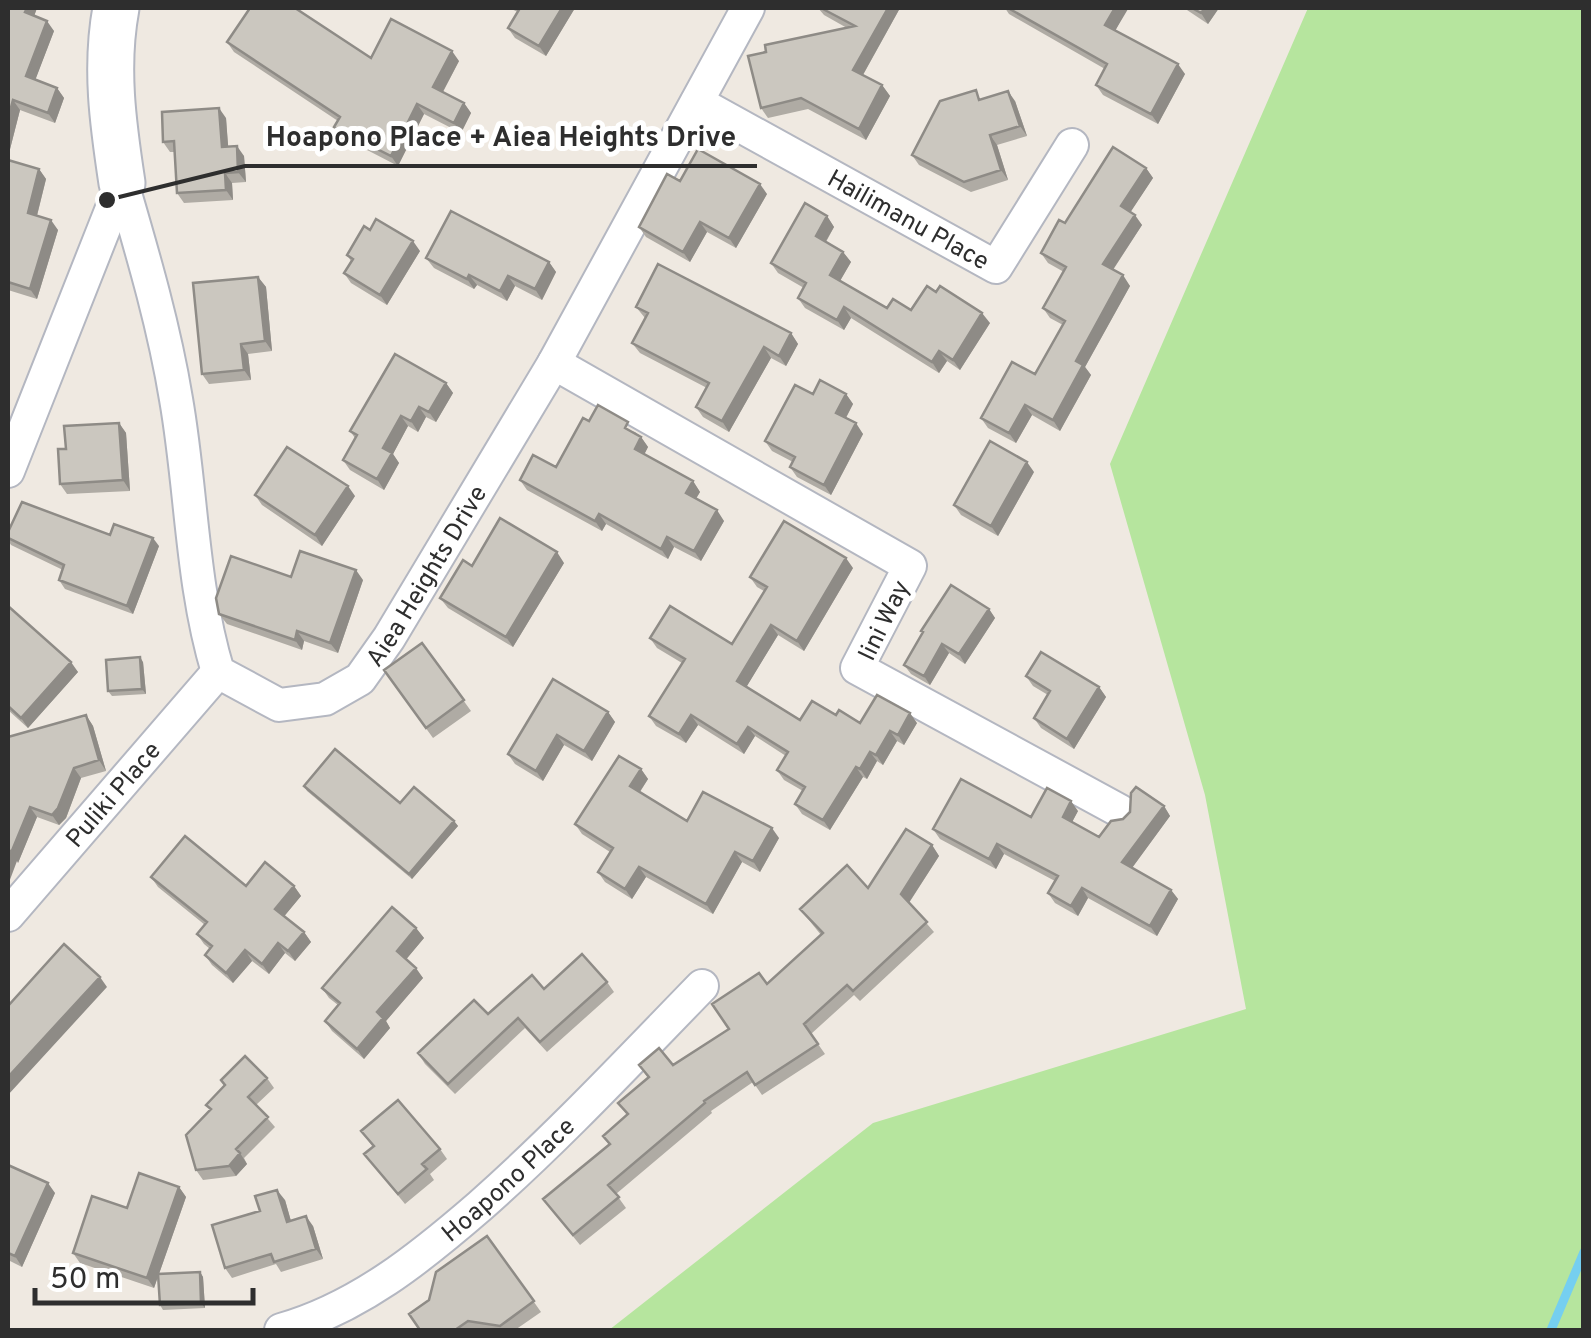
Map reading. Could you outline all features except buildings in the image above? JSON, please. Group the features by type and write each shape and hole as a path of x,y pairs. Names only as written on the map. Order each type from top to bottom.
{"street":[{"path":"116,8 110,42 112,113 122,183 162,325 177,402 205,629 218,672"},
{"name":"Aiea Heights Drive","path":"218,672 279,705 325,700 360,679 389,638 554,363 748,8"},
{"name":"Hailimanu Place","path":"697,102 996,267 1072,145"},
{"path":"8,471 122,183"},
{"name":"Iini Way","path":"554,363 910,566 857,668 1120,811"},
{"name":"Puliki Place","path":"8,915 218,672"},
{"name":"Hoapono Place","path":"281,1330 366,1293 421,1257 528,1164 702,986"}],"green space":[{"path":"1308,8 1583,8 1583,1330 609,1330 873,1123 1246,1009 1205,795 1110,464"}],"waterway":[{"path":"1551,1330 1584,1252"}],"place":[{"name":"Hoapono Place + Aiea Heights Drive","path":"107,200"}]}
